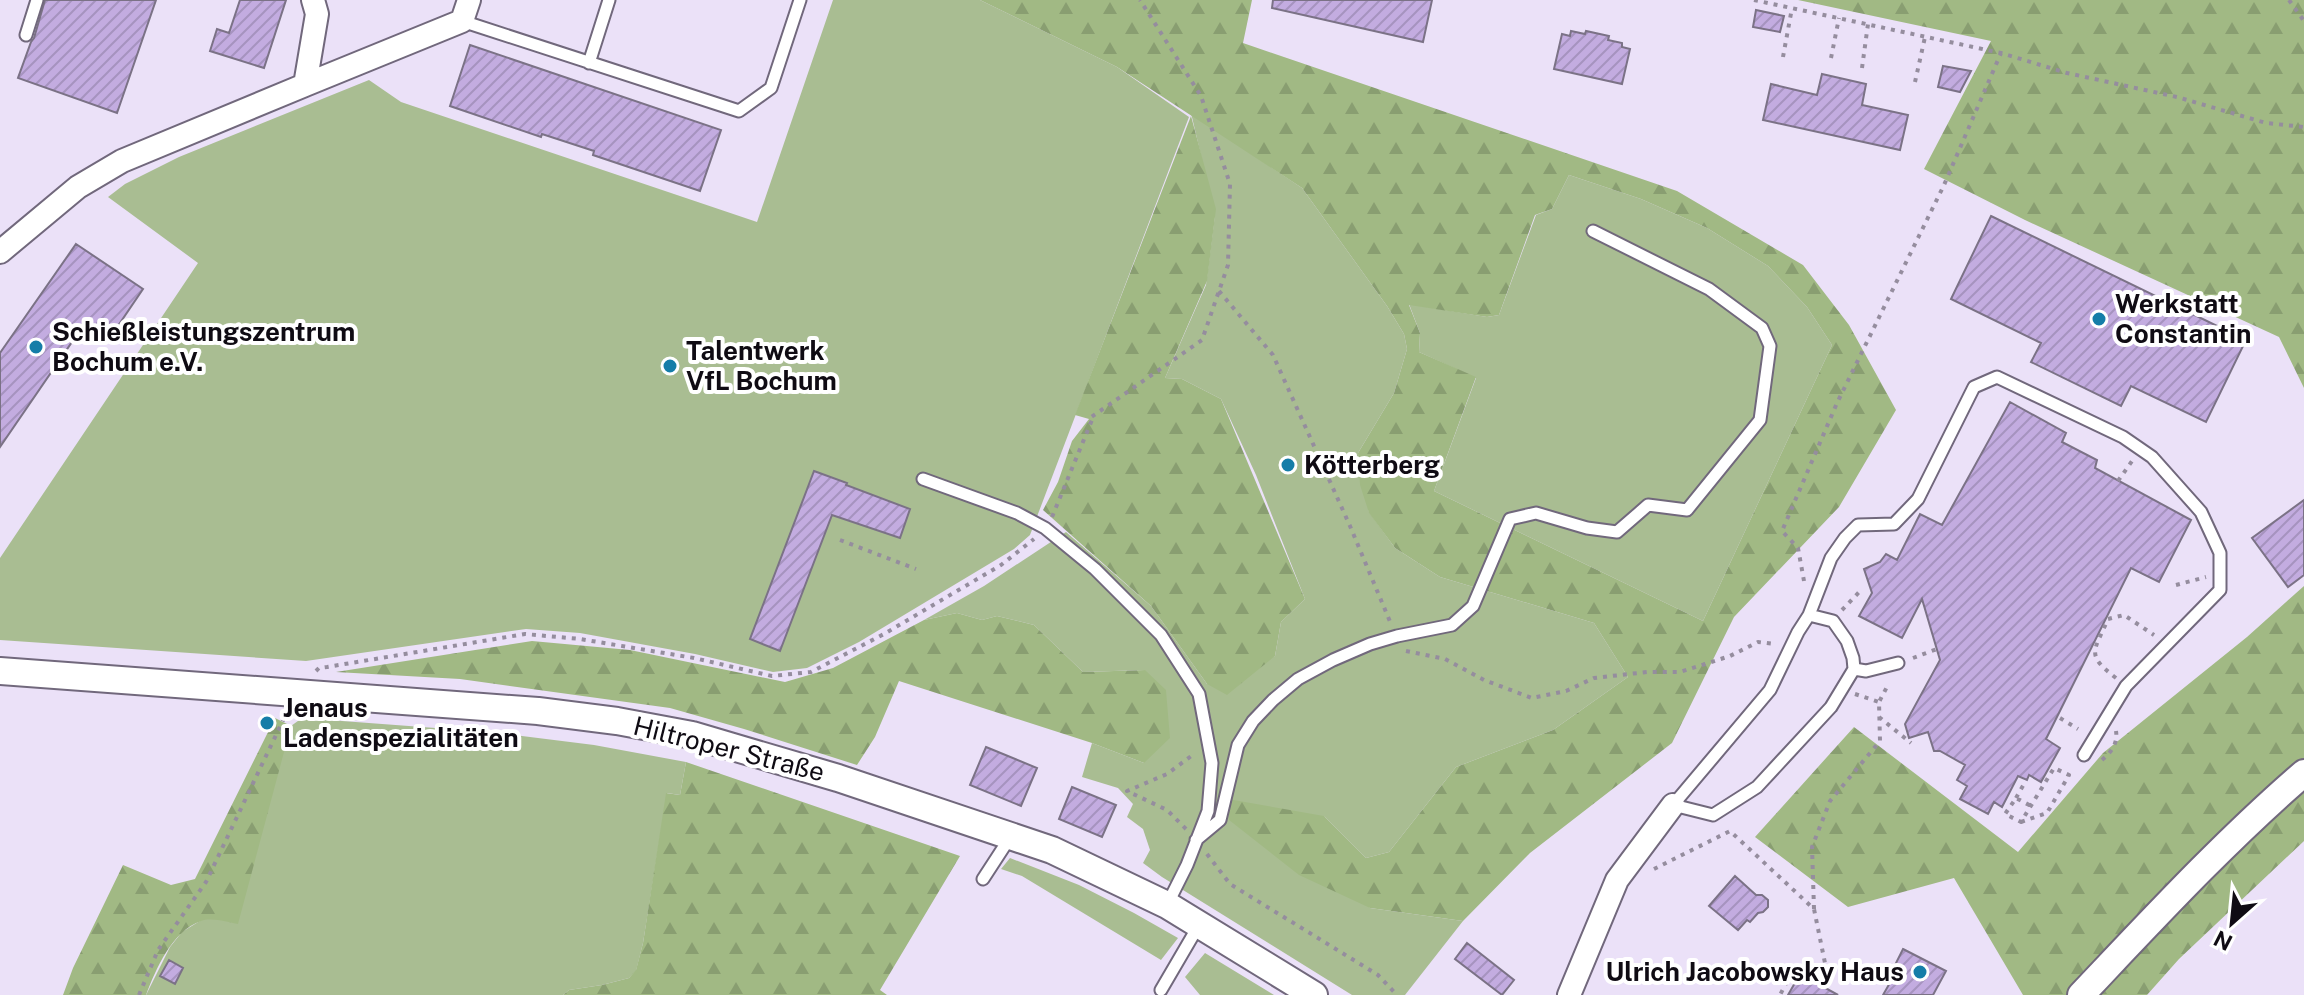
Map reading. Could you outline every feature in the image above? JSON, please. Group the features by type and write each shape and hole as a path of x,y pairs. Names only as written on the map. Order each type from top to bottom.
{"street":[{"path":"305,85 317,14 313,0"},
{"path":"0,252 78,187 122,161 305,85 466,11"},
{"name":"Hiltroper Straße","path":"0,671 538,711 692,735 838,778 1052,850 1167,905 1314,995"},
{"path":"2081,995 2196,875 2304,773"},
{"path":"1569,995 1617,880 1673,805"}],"lane":[{"path":"26,35 37,0"},
{"path":"589,63 609,0"},
{"path":"466,11 589,63 739,111 771,88 800,0"},
{"path":"1196,840 1220,820 1238,745 1253,721 1298,679 1333,660 1397,636 1452,625 1473,606 1510,519 1536,513 1587,528 1617,532 1648,505 1687,510 1760,420 1770,346 1762,328 1709,289 1593,231"},
{"path":"1809,615 1833,621 1847,641 1853,658 1854,669 1831,707 1757,787 1713,815 1673,805 1770,690 1809,615 1831,558 1845,538 1858,525 1894,524 1918,499 1974,387 1997,377 2123,437 2152,457 2201,512 2220,553 2220,590 2126,686 2084,755"},
{"path":"923,479 1017,513 1045,528 1095,569 1161,635 1199,694 1212,763 1208,811 1167,905"},
{"path":"1854,669 1866,671 1898,663"},
{"path":"983,879 1011,835"},
{"path":"1161,990 1200,924"}],"path":[{"path":"139,995 158,950 206,882 281,723 319,668 525,634 580,639 694,658 772,676 811,672 884,634 1001,565 1045,528 1056,512 1092,420 1090,418 1202,340 1228,265 1230,184 1201,96 1140,0"},
{"path":"1754,0 2001,53 2067,73 2177,97 2266,123 2304,127"},
{"path":"2289,0 2304,21"},
{"path":"1783,57 1792,8"},
{"path":"1831,58 1839,18"},
{"path":"1862,68 1868,24"},
{"path":"1915,82 1925,36"},
{"path":"1809,615 1798,548 1782,531 1785,521 1797,500 1837,403 1944,185 2001,53"},
{"path":"1219,291 1273,355 1397,636"},
{"path":"2118,481 2141,450"},
{"path":"840,540 916,569"},
{"path":"2176,585 2220,574"},
{"path":"1833,621 1862,589"},
{"path":"2126,686 2097,663 2094,652 2108,619 2124,615 2154,636 2154,657"},
{"path":"1370,644 1445,659 1484,680 1532,698 1566,691 1594,678 1680,672 1730,656 1758,642 1792,646"},
{"path":"1780,995 1794,968 1821,982 1826,968 1814,909 1812,847 1830,801 1880,741 1879,702 1842,690"},
{"path":"1879,717 1911,743"},
{"path":"2060,718 2078,729"},
{"path":"1209,743 1167,774 1127,791 1167,810 1196,840 1230,884 1378,975 1397,995"},
{"path":"2021,822 2054,768 2069,775 2047,813 2021,822 2005,814 2024,784"},
{"path":"2016,798 2031,806"},
{"path":"1617,880 1657,868 1730,831 1814,909"}],"green space":[{"name":"Talentwerk VfL Bochum","path":"833,0 980,0 1117,67 1189,117 1030,535 1014,549 859,642 807,668 773,672 580,633 526,629 306,661 0,640 0,558 198,263 108,197 125,184 179,157 369,80 401,102 757,222"},
{"path":"980,0 1252,0 1243,43 1677,191 1803,265 1849,325 1896,410 1839,507 1734,617 1672,743 1530,853 1463,921 1370,908 1299,875 1229,820 1228,799 1324,816 1366,858 1389,852 1456,767 1553,730 1628,677 1594,623 1440,577 1395,548 1369,513 1360,485 1358,453 1394,393 1407,349 1404,334 1302,188 1117,67","holes":["1569,175 1641,199 1707,228 1768,266 1807,307 1832,345 1703,621 1434,491 1476,377 1419,352 1420,333 1409,305 1487,317 1499,315 1535,215 1552,209"]},
{"path":"1798,0 2304,0 2304,388 2279,337 2025,220 1924,169 1991,41"},
{"path":"1191,113 1302,188 1404,334 1407,349 1394,393 1358,453 1369,512 1395,548 1440,577 1594,623 1628,677 1553,730 1456,767 1389,852 1366,858 1324,816 1370,908 1463,921 1405,995 1352,995 1143,863 1150,850 1143,829 1127,817 1133,804 1118,788 1082,777 1092,743 1144,763 1145,670 1083,672 1034,625 997,616 982,620 957,613 924,620 984,586 1066,532 1151,606 1207,684 1275,656 1281,622 1305,599 1256,475 1221,399 1182,379 1165,378 1206,285 1215,215"},
{"path":"1191,116 1216,209 1207,281 1165,378 1182,379 1221,399 1305,599 1281,622 1275,656 1227,695 1207,684 1151,606 1043,510 1058,482 1072,441 1089,419 1075,415"},
{"path":"1569,175 1641,199 1707,228 1768,266 1807,307 1832,345 1703,621 1434,491 1476,378 1419,352 1420,333 1409,304 1487,317 1499,315 1536,215 1552,209"},
{"path":"2304,586 2304,841 2179,959 2147,995 2023,995 1954,878 1848,907 1755,837 1854,727 2018,852 2103,753 2247,637"},
{"path":"957,613 982,620 997,616 1034,625 1083,672 1145,670 1166,690 1170,738 1144,763 1092,743 899,681 875,737 857,765 670,708 460,679 336,672 532,641 630,650 785,682 833,668 924,620"},
{"path":"275,718 291,726 238,924 210,920 191,926 166,952 146,995 63,995 123,865 171,885 195,879"},
{"path":"302,718 489,732 594,745 686,762 680,795 667,793 636,971 629,978 569,990 563,995 146,995 170,947 182,932 203,919 291,726"},
{"path":"686,762 960,856 880,990 887,995 563,995 569,990 629,978 636,970 666,793 680,795"},
{"path":"1010,858 1079,885 1178,938 1161,960 1022,876 1001,869"},
{"path":"1205,953 1274,995 1200,995 1185,977"}],"building":[{"path":"45,0 156,0 117,113 18,78"},
{"path":"240,0 286,0 264,68 210,51 217,29 229,33"},
{"path":"1273,0 1432,0 1423,42 1272,8"},
{"path":"1756,10 1784,16 1780,32 1753,27"},
{"path":"1571,31 1609,36 1608,40 1622,43 1622,47 1630,49 1622,84 1554,69 1562,34 1570,36"},
{"path":"470,45 721,130 700,191 593,155 594,151 542,134 541,137 450,106"},
{"path":"1943,66 1971,71 1960,92 1938,87"},
{"path":"1822,74 1866,84 1862,105 1908,115 1900,150 1763,120 1771,84 1817,95"},
{"name":"Werkstatt Constantin","path":"1991,216 2246,340 2206,422 2131,386 2121,406 2031,362 2041,343 1951,299"},
{"name":"Schießleistungszentrum Bochum e.V.","path":"76,244 143,289 107,342 83,326 0,447 0,353"},
{"path":"2010,402 2066,433 2062,442 2097,460 2095,468 2191,520 2159,582 2131,568 2046,739 2060,748 2041,782 2029,775 2027,780 2018,776 2002,807 1994,802 1988,814 1960,799 1967,786 1957,780 1965,765 1940,751 1934,751 1928,732 1909,738 1905,724 1940,660 1922,599 1902,638 1859,616 1872,593 1864,569 1880,562 1886,554 1897,560 1920,514 1942,525"},
{"path":"814,471 910,509 900,538 832,515 780,651 750,639"},
{"path":"2304,500 2304,575 2288,587 2252,538"},
{"path":"986,747 1037,768 1021,806 970,785"},
{"path":"1072,787 1116,805 1102,837 1059,819"},
{"path":"1735,876 1756,895 1768,900 1768,907 1763,912 1750,922 1747,920 1738,930 1709,906"},
{"path":"1467,943 1514,980 1502,995 1455,959"},
{"name":"Ulrich Jacobowsky Haus","path":"1903,949 1946,971 1933,995 1883,995 1895,974 1893,969"},
{"path":"169,960 183,968 175,984 160,976"},
{"name":"Ulrich Jacobowsky Haus","path":"1800,974 1838,995 1788,995"}],"place":[{"name":"Werkstatt Constantin","path":"2099,319"},
{"name":"Schießleistungszentrum Bochum e.V.","path":"36,347"},
{"name":"Talentwerk VfL Bochum","path":"670,366"},
{"name":"Kötterberg","path":"1288,465"},
{"name":"Jenaus Ladenspezialitäten","path":"267,723"},
{"name":"Ulrich Jacobowsky Haus","path":"1920,972"}]}
